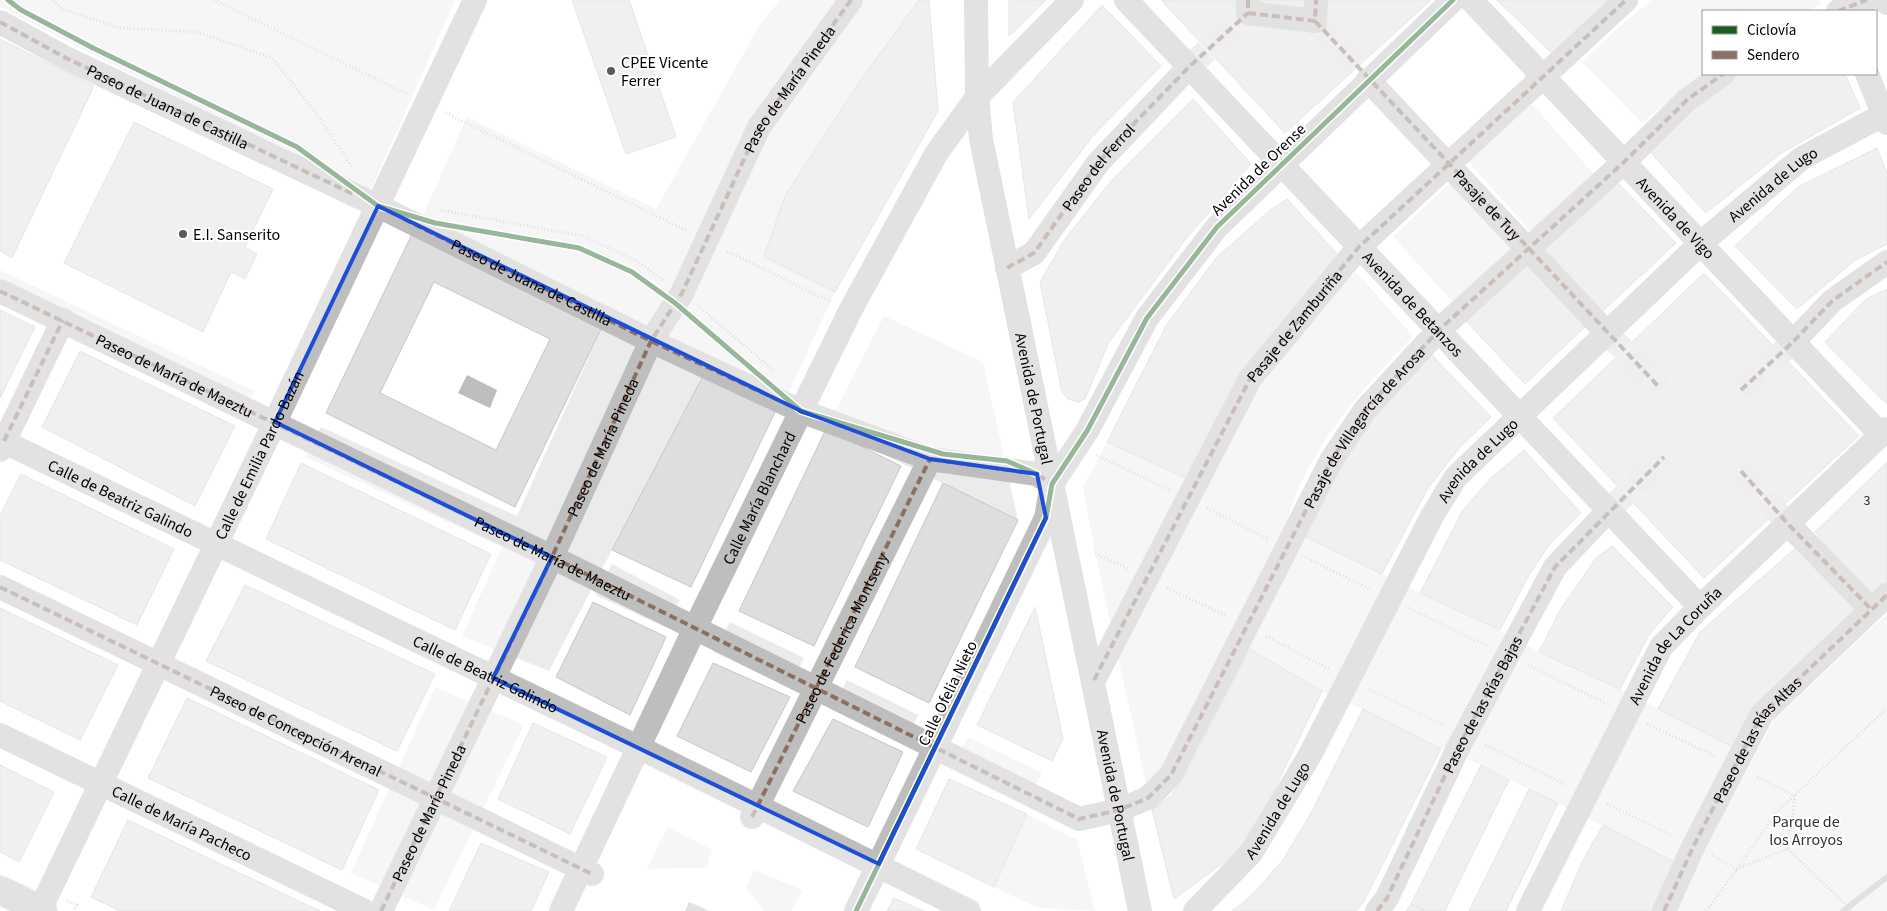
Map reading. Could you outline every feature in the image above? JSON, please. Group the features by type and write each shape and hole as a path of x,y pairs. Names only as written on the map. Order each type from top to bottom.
{"main road":[{"path":"0,890 42,910"}],"street":[{"name":"Calle de Emilia Pardo Bazán","path":"42,910 100,782 159,664 475,0"},
{"name":"Paseo de María Pineda","path":"382,911 552,557 651,341 682,293 759,127 851,0"},
{"name":"Avenida de Portugal","path":"963,0 971,105 981,139 1007,268 1044,479"},
{"name":"Avenida de Portugal","path":"976,0 969,144 1044,479 1094,680 1125,911"},
{"name":"Calle María Blanchard","path":"561,911 586,872 638,747 850,311 936,154 971,105 1072,0"},
{"name":"Avenida de Betanzos","path":"1126,0 1700,607"},
{"path":"1248,0 1248,13 1314,21 1316,0"},
{"name":"Avenida de Orense","path":"1044,479 1078,446 1147,318 1217,227 1453,0"},
{"name":"Avenida de Vigo","path":"1471,0 1794,341 1884,432"},
{"name":"Pasaje de Zamburiña","path":"1094,680 1250,379 1359,247 1626,0"},
{"path":"1840,8 1867,0"},
{"name":"Paseo de Juana de Castilla","path":"0,22 66,58 378,206 651,341 801,410 930,459 1044,479"},
{"name":"Paseo del Ferrol","path":"1007,268 1034,253 1053,229 1098,163 1189,67"},
{"name":"Pasaje de Villagarcía de Arosa","path":"1112,811 1148,798 1171,775 1332,459 1365,410 1438,330 1624,162 1688,98 1722,75"},
{"path":"1867,75 1884,112"},
{"name":"Pasaje de Tuy","path":"1368,80 1606,332"},
{"name":"Avenida de Lugo","path":"1195,911 1252,853 1310,755 1432,516 1456,477 1701,243 1802,158 1884,112"},
{"path":"1794,341 1832,301 1887,262"},
{"name":"Paseo de María de Maeztu","path":"0,290 552,557 1079,819 1112,811"},
{"path":"1,444 62,320"},
{"name":"Avenida de La Coruña","path":"1528,911 1661,647 1700,607 1884,432"},
{"name":"Calle de Beatriz Galindo","path":"1,444 638,747 755,811 879,864 970,911"},
{"name":"Paseo de Federica Montseny","path":"755,811 930,459"},
{"name":"Calle Ofelia Nieto","path":"856,911 934,746 1046,518 1044,479"},
{"name":"Paseo de las Rías Bajas","path":"1377,911 1387,898 1459,746 1555,567 1609,510"},
{"name":"Avenida de Portugal","path":"1046,518 1112,811 1140,911"},
{"path":"1788,524 1879,602"},
{"name":"Paseo de Concepción Arenal","path":"0,587 586,872"},
{"name":"Paseo de las Rías Altas","path":"1664,911 1689,856 1762,714 1879,602"},
{"name":"Calle de María Pacheco","path":"0,735 364,911"}],"path":[{"path":"53,0 62,9 120,28 197,32 272,58 313,109 356,174"},
{"path":"214,0 850,311"},
{"path":"436,209 583,236 637,262 682,293 777,374"},
{"path":"1078,446 1188,498 1390,599 1795,796"},
{"path":"1707,911 1778,811 1887,708"},
{"path":"1788,849 1852,911"}],"highlighted area":[{"path":"378,206 801,411 930,459 1037,474 1046,518 879,864 493,678 552,557 275,422"}],"green space":[{"path":"0,0 455,0 368,196 0,7"},
{"path":"780,0 919,0 856,87 785,196 770,247 765,257 835,292 784,403 707,367 549,671 462,636 502,547 305,457 321,427 517,516 606,319 418,226 467,117 656,209 759,26"},
{"path":"1652,0 1819,0 1821,5 1809,10 1702,10 1702,74 1642,123 1582,62 1626,21"},
{"path":"1532,104 1594,174 1532,233 1467,160"},
{"path":"1452,181 1514,249 1453,302 1393,237"},
{"path":"0,270 254,391 241,420 0,304"},
{"path":"1356,272 1413,336 1374,378 1337,423 1307,472 1295,498 1286,525 1420,593 1500,630 1539,652 1620,689 1735,748 1678,864 1481,765 1441,749 1363,709 1322,691 1250,650 1172,796 1152,810 1095,553 1083,487 1107,442 1188,479 1333,293"},
{"path":"884,316 983,362 1018,520 827,427"},
{"path":"612,564 680,600 665,627 595,595"},
{"name":"Parque de los Arroyos","path":"1887,614 1887,911 1672,911 1774,720"},
{"path":"730,622 804,658 789,687 713,652"},
{"path":"847,680 918,715 905,743 834,709"},
{"path":"435,687 524,725 434,910 351,873"},
{"path":"968,737 1042,773 1026,803 952,768"},
{"path":"1027,814 1077,840 1095,911 1038,908 994,887"},
{"path":"667,827 712,850 707,868 647,869"},
{"path":"754,870 803,890 791,911 764,911 746,888"}],"shaded area":[{"path":"467,375 497,390 490,408 458,393"},
{"path":"689,902 710,911 685,911"}],"building":[{"path":"572,0 629,0 676,137 626,154"},
{"path":"919,0 929,0 938,111 835,292 764,257 785,196 856,87"},
{"path":"1009,0 1046,0 1009,36"},
{"path":"1161,0 1431,0 1285,133"},
{"path":"1497,0 1621,0 1557,58"},
{"path":"1102,5 1161,66 1093,136 1029,219 1013,102"},
{"path":"0,39 94,86 12,258 0,251"},
{"path":"1737,75 1845,75 1860,108 1780,154 1706,213 1650,152 1687,114"},
{"path":"1193,99 1251,164 1188,236 1109,342 1085,399 1078,402 1068,399 1062,392 1040,282 1065,239 1111,181"},
{"path":"134,122 273,189 245,247 257,254 245,279 231,272 203,332 64,263"},
{"path":"1877,148 1887,173 1887,244 1854,261 1797,309 1735,246 1798,187"},
{"path":"1616,181 1676,243 1603,311 1544,248"},
{"path":"1287,199 1340,257 1188,479 1107,442 1166,326 1216,258 1269,211"},
{"path":"414,230 604,323 515,507 326,413","holes":["434,282 550,339 496,450 380,393"]},
{"path":"1530,259 1589,323 1525,384 1466,321"},
{"path":"1704,273 1859,436 1704,578 1553,418"},
{"path":"1887,289 1887,404 1825,342 1866,299"},
{"path":"0,310 35,327 0,398"},
{"path":"80,351 235,426 195,506 42,427"},
{"path":"1431,354 1491,417 1461,446 1428,488 1382,574 1304,536 1330,482 1380,408"},
{"path":"705,372 778,406 691,587 612,550"},
{"path":"826,429 901,466 814,646 739,611"},
{"path":"1524,450 1581,513 1549,545 1528,577 1500,630 1420,593 1463,510 1490,479"},
{"path":"1887,462 1887,583 1872,598 1815,532"},
{"path":"301,463 491,554 455,630 266,539"},
{"path":"21,474 174,549 137,625 0,560 0,516"},
{"path":"943,483 1018,520 929,703 855,667"},
{"path":"1799,545 1861,609 1735,748 1658,709 1700,632"},
{"path":"1612,546 1673,607 1650,633 1620,689 1539,652 1560,610 1596,558"},
{"path":"245,585 435,674 397,751 206,661"},
{"path":"593,602 666,637 630,715 556,677"},
{"path":"1035,607 1063,739 1052,761 977,725"},
{"path":"0,608 118,665 80,740 0,701"},
{"path":"1249,649 1322,691 1259,821 1235,854 1174,899 1152,810 1172,796 1191,765"},
{"path":"713,663 790,697 751,772 677,736"},
{"path":"187,698 379,790 342,870 148,778"},
{"path":"1363,709 1441,749 1363,903 1356,911 1232,911 1250,897 1283,860 1311,813"},
{"path":"833,719 903,752 868,827 793,791"},
{"path":"533,723 607,757 570,834 498,799"},
{"path":"0,765 54,792 19,862 0,852"},
{"path":"1481,765 1509,780 1445,911 1425,911 1411,904"},
{"path":"949,779 1027,814 994,887 916,849"},
{"path":"1529,789 1558,803 1524,875 1506,911 1469,911"},
{"path":"128,820 320,911 120,911 91,897"},
{"path":"1603,825 1678,864 1654,911 1561,911 1583,860"},
{"path":"481,843 549,872 531,911 449,911"},
{"path":"894,898 924,911 887,911"},
{"path":"1411,904 1425,911 1406,911"}],"waterway":[{"path":"1843,911 1887,877"}],"tunnel":[{"path":"1189,67 1248,13"},
{"path":"1315,21 1368,80"},
{"path":"1606,332 1660,388"},
{"path":"1741,390 1794,341"},
{"path":"1609,510 1664,457"},
{"path":"1741,471 1788,524"}],"marked path":[{"path":"381,911 552,557 651,341 682,293 759,127 851,0"},
{"path":"1248,0 1248,13"},
{"path":"1248,13 1315,21 1316,0"},
{"path":"1094,680 1250,379 1359,247 1626,0"},
{"path":"1841,10 1867,0"},
{"path":"1007,268 1034,253 1098,163 1122,136 1189,67 1248,13"},
{"path":"1315,21 1660,388"},
{"path":"0,22 66,58 353,194"},
{"path":"0,291 552,557 1079,819 1119,810 1148,798 1171,775 1332,459 1365,410 1439,330 1624,162 1688,99 1722,75"},
{"path":"404,219 651,341 785,403"},
{"path":"1741,390 1794,341 1832,301 1887,262"},
{"path":"4,441 63,320"},
{"path":"909,451 930,459 1037,474 1052,484"},
{"path":"1377,911 1387,898 1459,746 1555,567 1664,457"},
{"path":"752,817 930,459"},
{"path":"1741,471 1788,524 1871,609"},
{"path":"0,587 592,874"},
{"path":"1664,911 1694,845 1762,714 1887,595"}],"cycle path":[{"path":"8,0 21,10 93,48 297,147 378,206 435,223 579,248 632,272 675,303 801,411 943,454 1007,461 1037,474"},
{"path":"856,911 1046,518 1052,484 1087,431 1147,318 1217,227 1453,0"}],"place":[{"name":"CPEE Vicente Ferrer","path":"611,71"},
{"name":"E.I. Sanserito","path":"183,234"}]}
